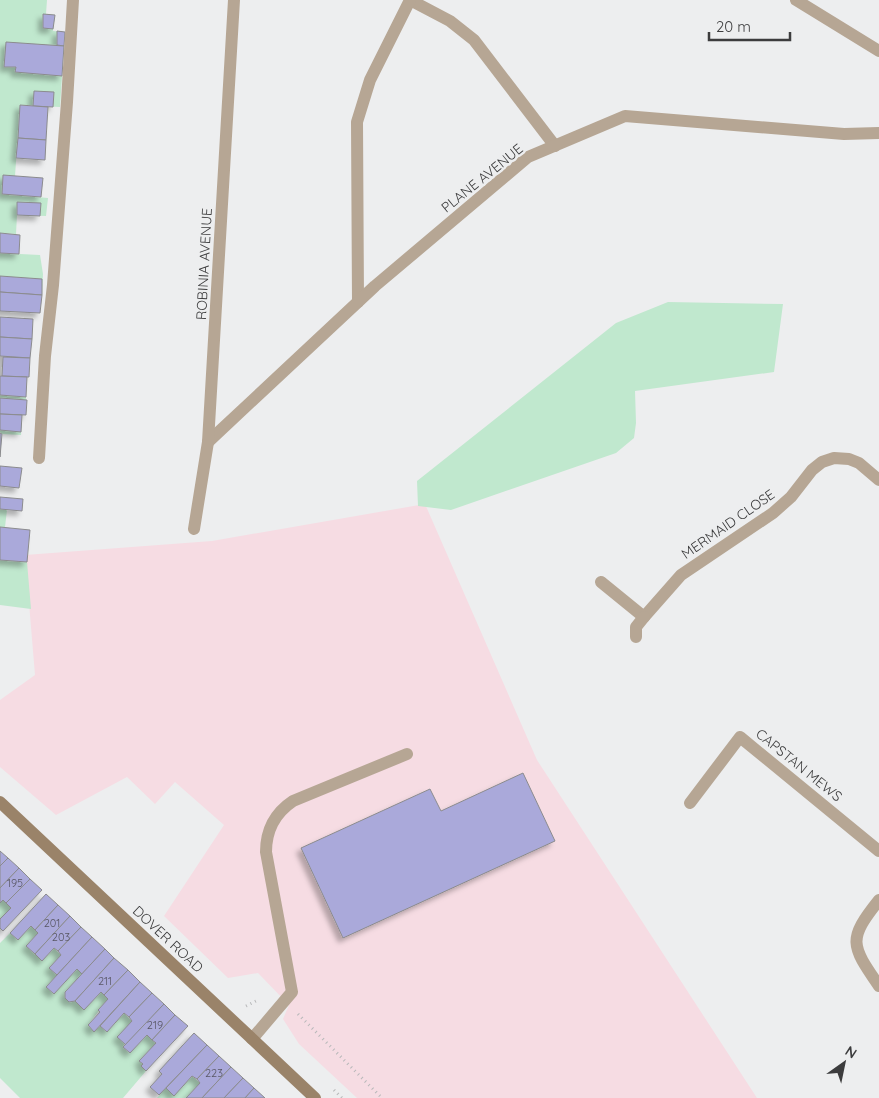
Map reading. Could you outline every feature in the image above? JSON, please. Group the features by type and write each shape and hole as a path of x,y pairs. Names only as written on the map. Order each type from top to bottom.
{"street":[{"path":"39,458 45,356 53,285 67,102 73,0"},
{"name":"ROBINIA AVENUE","path":"194,529 208,442 234,0"},
{"path":"358,302 357,122 370,80 410,0 450,21 474,40 555,146"},
{"path":"796,0 879,51"},
{"name":"PLANE AVENUE","path":"208,442 358,302 528,157 625,116 844,134 879,133"},
{"name":"MERMAID CLOSE","path":"636,637 636,627 681,575 778,509 791,497 812,470 822,462 834,458 849,459 859,463 879,480"},
{"path":"601,582 644,617"},
{"name":"CAPSTAN MEWS","path":"690,803 740,737 879,851"},
{"path":"252,1039 292,991 266,852 271,824 279,812 293,801 407,754"},
{"name":"DOVER ROAD","path":"0,802 316,1098"},
{"path":"879,900 860,926 856,941 858,952 879,986"}],"path":[{"path":"246,1006 275,992 382,1098"}],"shaded area":[{"path":"425,504 537,760 757,1098 357,1098 299,1044 283,1019 289,1005 258,973 228,978 164,916 224,825 175,782 155,804 127,777 56,815 0,767 0,700 35,675 25,555 212,541"}],"green space":[{"path":"0,0 47,0 46,14 55,15 53,31 65,32 60,107 20,105 15,176 3,176 2,194 48,198 46,216 17,215 16,234 0,233"},
{"path":"0,253 40,255 43,274 42,295 0,292"},
{"path":"668,302 783,304 774,372 635,391 636,423 634,438 616,453 451,510 418,506 417,481 616,323"},
{"path":"0,395 26,397 26,415 22,415 21,435 2,434 0,457"},
{"path":"0,509 7,510 5,527 0,527"},
{"path":"0,560 27,562 31,609 0,605"},
{"path":"3,900 11,908 0,919 0,903"},
{"path":"31,926 38,933 26,946 42,961 54,948 61,955 49,968 57,975 46,987 54,994 77,969 82,974 65,992 65,998 75,1001 84,1010 101,992 108,999 88,1025 94,1031 100,1026 107,1032 124,1013 132,1021 123,1048 130,1053 147,1035 156,1043 139,1061 143,1064 141,1066 146,1071 123,1098 20,1098 0,1078 0,943 10,933 18,940"},
{"path":"192,1076 200,1083 186,1098 157,1098 166,1088 174,1095"}],"building":[{"path":"43,14 55,15 53,29 43,28"},
{"path":"57,31 65,32 64,46 57,45"},
{"path":"6,42 64,46 62,76 15,72 16,67 4,67"},
{"path":"34,91 54,92 53,107 33,106"},
{"path":"20,105 48,107 46,140 18,138"},
{"path":"18,138 46,140 45,160 16,158"},
{"path":"3,175 43,178 41,197 2,194"},
{"path":"17,202 41,203 40,216 17,215"},
{"path":"0,233 20,235 19,254 0,253"},
{"path":"0,276 42,279 42,295 0,292"},
{"path":"0,292 42,295 40,313 0,311"},
{"path":"0,317 33,319 32,339 0,337"},
{"path":"0,337 32,339 30,358 0,356"},
{"path":"3,357 30,358 29,377 2,376"},
{"path":"0,376 27,377 26,397 0,395"},
{"path":"0,398 27,400 26,415 0,414"},
{"path":"0,414 22,415 21,432 0,430"},
{"path":"0,433 2,434 0,457"},
{"path":"0,466 22,468 19,488 0,486"},
{"path":"0,497 23,499 22,511 0,509"},
{"path":"0,527 30,530 27,562 0,560"},
{"path":"523,773 555,841 343,938 301,848 430,789 441,811"},
{"path":"0,851 8,858 0,866"},
{"path":"8,858 19,868 0,888 0,866"},
{"path":"19,868 30,879 6,903 3,900 0,903 0,888"},
{"path":"30,879 42,890 3,931 0,928 0,919 11,908 6,903"},
{"path":"46,894 58,905 35,930 31,926 18,940 10,933"},
{"path":"58,905 70,916 35,954 26,946 38,933 35,930"},
{"path":"70,916 81,927 58,951 54,948 42,961 35,954"},
{"path":"81,927 92,937 57,975 49,968 61,955 58,951"},
{"path":"92,937 105,949 82,974 77,969 54,994 46,987"},
{"path":"105,949 114,958 75,1001 69,1002 65,998 65,992"},
{"path":"114,958 128,970 104,995 101,992 84,1010 75,1001"},
{"path":"128,970 140,982 94,1032 88,1025 100,1012 98,1010 108,999 104,995"},
{"path":"140,982 152,993 129,1017 124,1013 107,1032 100,1026"},
{"path":"152,993 164,1004 126,1045 117,1037 132,1021 129,1017"},
{"path":"164,1004 175,1015 152,1040 147,1035 130,1053 123,1047"},
{"path":"175,1015 188,1026 146,1071 141,1066 143,1064 139,1061 156,1043 152,1040"},
{"path":"194,1033 207,1045 159,1095 150,1087 162,1074 159,1071"},
{"path":"207,1045 219,1056 197,1079 192,1076 174,1096 166,1088"},
{"path":"219,1056 231,1067 202,1098 186,1098 200,1083 197,1079"},
{"path":"231,1067 243,1078 224,1098 202,1098"},
{"path":"243,1078 254,1088 245,1098 224,1098"},
{"path":"254,1088 265,1098 245,1098"}]}
